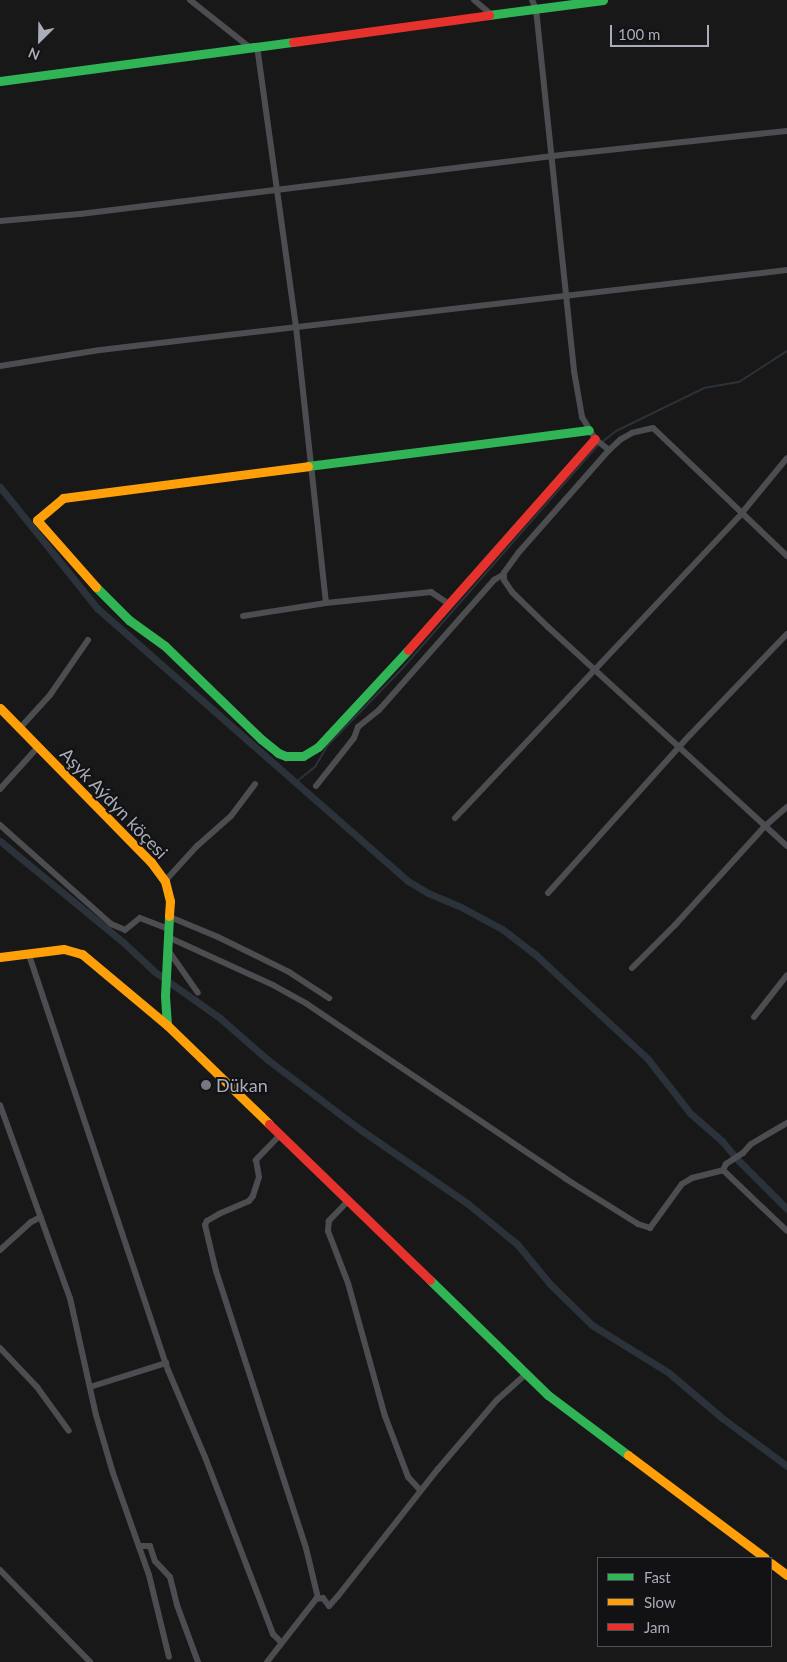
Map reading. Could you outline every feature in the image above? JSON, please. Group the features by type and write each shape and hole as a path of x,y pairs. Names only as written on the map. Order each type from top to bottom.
{"street":[{"path":"190,0 253,47 296,327 326,603"},
{"path":"474,0 492,15"},
{"path":"532,0 536,9 574,371 582,417 596,440 608,449"},
{"path":"0,81 603,0"},
{"path":"0,221 80,214 551,156 787,131"},
{"path":"0,366 100,350 787,270"},
{"path":"787,556 653,428 632,433 608,449 549,516 504,573 504,580 512,592 595,671 787,846"},
{"path":"590,430 63,498 61,502 36,520 77,567 129,620 165,646 261,739 278,753 286,756 303,756 309,754 318,746 362,702 596,440"},
{"path":"455,818 741,514 787,458"},
{"path":"316,786 354,738 358,727 379,710 494,580 501,576 504,577"},
{"path":"244,616 326,603 432,592 449,604"},
{"path":"548,894 681,748 690,735 787,634"},
{"path":"20,728 50,695 88,640"},
{"name":"Aşyk Aýdyn köçesi","path":"0,708 151,862 165,881 170,900 170,933 165,996 168,1025"},
{"path":"0,789 38,746"},
{"path":"165,881 197,846 231,816 255,784"},
{"path":"632,968 675,925 765,826 787,807"},
{"path":"0,825 111,924 125,930 140,918 307,1004 497,1133 638,1224 650,1228 682,1184 692,1178 723,1170 732,1159 752,1144 787,1123"},
{"path":"170,916 289,972 329,998"},
{"path":"0,958 29,956 64,949 82,954 168,1025 548,1395 764,1557"},
{"path":"167,954 189,978 198,992"},
{"path":"29,956 166,1363 205,1457 273,1634 281,1642"},
{"path":"754,1017 787,975"},
{"path":"0,1105 70,1298 90,1387 113,1472 160,1612 169,1657"},
{"path":"280,1135 256,1160 259,1177 253,1196 248,1201 219,1214 205,1225 216,1271 306,1548 318,1598"},
{"path":"723,1170 787,1231"},
{"path":"348,1201 329,1221 328,1231 348,1283 385,1416 408,1477 420,1490"},
{"path":"0,1250 31,1222 41,1217"},
{"path":"0,1348 37,1387 69,1431"},
{"path":"90,1387 166,1363"},
{"path":"318,1598 323,1598 329,1606 420,1490 497,1400 526,1374"},
{"path":"138,1546 150,1546 155,1561 170,1577 177,1605 198,1662"},
{"path":"772,1564 787,1575"},
{"path":"0,1570 90,1662"},
{"path":"267,1662 279,1649 281,1642 318,1598"}],"waterway":[{"path":"602,442 616,431 704,388 739,382 787,351"},
{"path":"295,783 315,767 327,746 401,670 598,445"},
{"path":"0,487 97,608 408,881 428,893 461,907 502,929 536,955 647,1058 690,1113 722,1141 738,1160 787,1209"},
{"path":"0,841 123,942 155,972 220,1018 268,1060 361,1130 467,1203 517,1244 550,1284 592,1325 669,1373 722,1418 787,1466"}],"traffic: fast":[{"path":"489,15 603,0"},
{"path":"0,81 293,42"},
{"path":"308,466 589,430"},
{"path":"96,587 129,620 165,646 261,739 278,753 286,756 303,756 318,747 408,650"},
{"path":"167,1025 165,996 169,916"},
{"path":"430,1280 548,1395 628,1455"}],"traffic: slow":[{"path":"96,587 37,520 63,498 308,466"},
{"path":"0,708 151,862 165,881 170,901 169,916"},
{"path":"0,957 64,949 82,954 167,1025 269,1124"},
{"path":"628,1455 764,1557"},
{"path":"772,1564 787,1575"}],"traffic: jam":[{"path":"293,42 489,15"},
{"path":"408,650 595,439"},
{"path":"269,1124 430,1280"}],"place":[{"name":"Dükan","path":"206,1085"}]}
